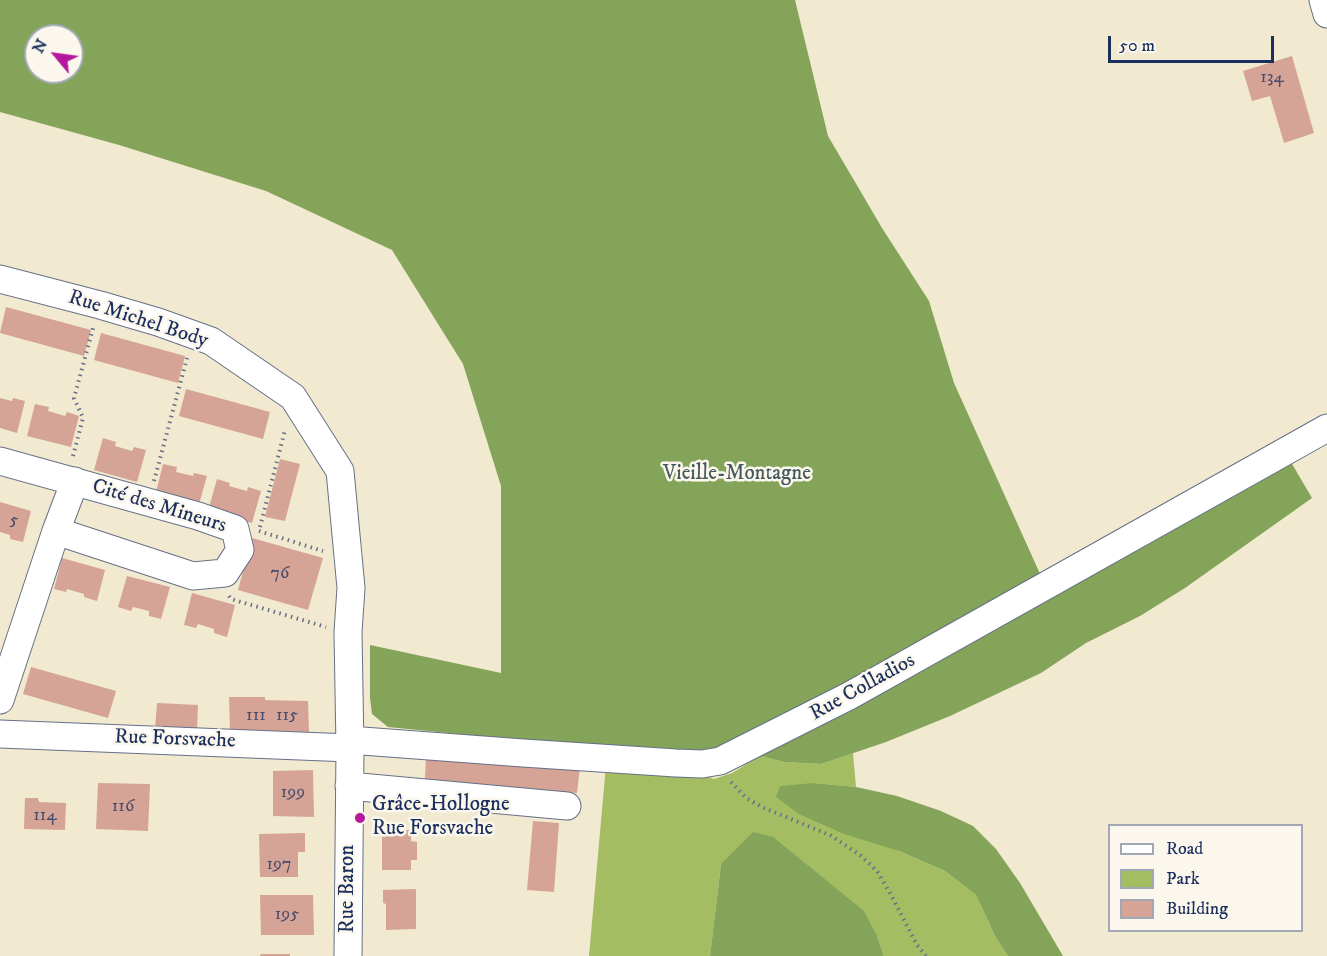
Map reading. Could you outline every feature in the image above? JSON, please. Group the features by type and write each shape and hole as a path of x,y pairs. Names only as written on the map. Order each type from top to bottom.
{"street":[{"path":"1323,0 1327,15"},
{"name":"Rue Michel Body","path":"0,279 100,304 211,341 293,397 340,471 351,588 348,632 350,744"},
{"name":"Rue Colladios","path":"350,744 676,763 702,764 720,761 849,696 1327,428"},
{"name":"Cité des Mineurs","path":"0,461 247,530 240,550 225,573 216,574"},
{"name":"Cité des Mineurs","path":"0,700 75,481"},
{"path":"56,531 193,576 216,574"},
{"name":"Rue Forsvache","path":"0,734 350,744"},
{"name":"Rue Baron","path":"348,956 350,744"},
{"path":"349,786 567,806"}],"path":[{"path":"75,481 73,455 83,418 74,398 100,304"},
{"path":"148,502 189,347 196,335"},
{"path":"293,397 247,530 349,560"},
{"path":"216,574 231,599 348,632"},
{"path":"720,761 736,789 746,798 773,812 830,835 860,855 877,872 917,945 926,956"}],"green space":[{"name":"Vieille-Montagne","path":"0,0 795,0 828,136 882,228 929,301 954,383 1041,576 730,749 680,756 388,727 372,714 370,645 501,673 501,486 463,364 392,250 266,191 119,145 0,112"},
{"path":"1288,457 1312,498 1185,588 1140,616 1086,643 1041,673 950,716 886,742 821,764 784,762 760,756 876,697 992,632"},
{"path":"853,753 856,787 814,783 899,851 945,871 976,895 996,938 1008,956 884,956 877,936 721,864 710,956 589,956 606,765 701,773 714,779 732,773 760,756 784,762 821,764"},
{"path":"814,783 856,787 897,796 941,811 973,826 996,849 1020,883 1063,956 1008,956 996,938 976,895 945,871 899,851 844,834 799,814 776,797 780,786"},
{"path":"753,832 773,837 864,911 884,956 710,956 721,864"}],"building":[{"path":"1292,56 1314,133 1284,143 1270,96 1252,101 1243,71"},
{"path":"6,307 91,330 84,356 0,333"},
{"path":"101,333 185,356 178,383 94,360"},
{"path":"186,389 270,412 263,439 179,416"},
{"path":"0,398 25,401 17,433 0,428"},
{"path":"35,404 49,407 48,411 65,416 67,412 79,416 71,447 27,436"},
{"path":"103,438 116,442 115,446 132,451 134,447 146,450 137,482 94,470"},
{"path":"280,459 300,464 285,521 265,517"},
{"path":"163,464 177,467 176,472 207,476 198,508 155,496"},
{"path":"217,479 230,483 229,486 247,491 248,487 261,491 252,523 208,511"},
{"path":"0,502 31,511 23,542 10,539 10,535 0,532"},
{"path":"252,538 323,558 308,610 238,590"},
{"path":"62,558 105,570 97,601 67,589 66,592 54,589"},
{"path":"127,576 170,587 161,619 149,616 149,611 133,607 131,611 118,607"},
{"path":"192,593 235,605 227,637 214,633 214,629 198,624 196,628 184,625"},
{"path":"31,667 116,691 108,718 23,694"},
{"path":"229,697 265,697 265,700 308,701 309,732 230,731"},
{"path":"157,703 198,705 197,730 155,729"},
{"path":"426,757 580,767 577,793 425,779"},
{"path":"313,770 314,817 273,816 273,771"},
{"path":"98,783 150,784 148,831 96,829"},
{"path":"25,798 38,798 39,802 66,803 65,830 24,829"},
{"path":"533,821 559,823 554,892 527,890"},
{"path":"382,830 411,830 411,841 417,842 417,860 411,860 411,870 382,870"},
{"path":"305,833 305,852 298,852 298,877 260,877 259,834"},
{"path":"416,889 416,929 386,930 386,904 383,903 383,890"},
{"path":"260,895 313,895 314,935 261,935"},
{"path":"261,954 290,954 290,956 260,956"}],"place":[{"name":"Grâce-Hollogne Rue Forsvache","path":"360,818"}]}
